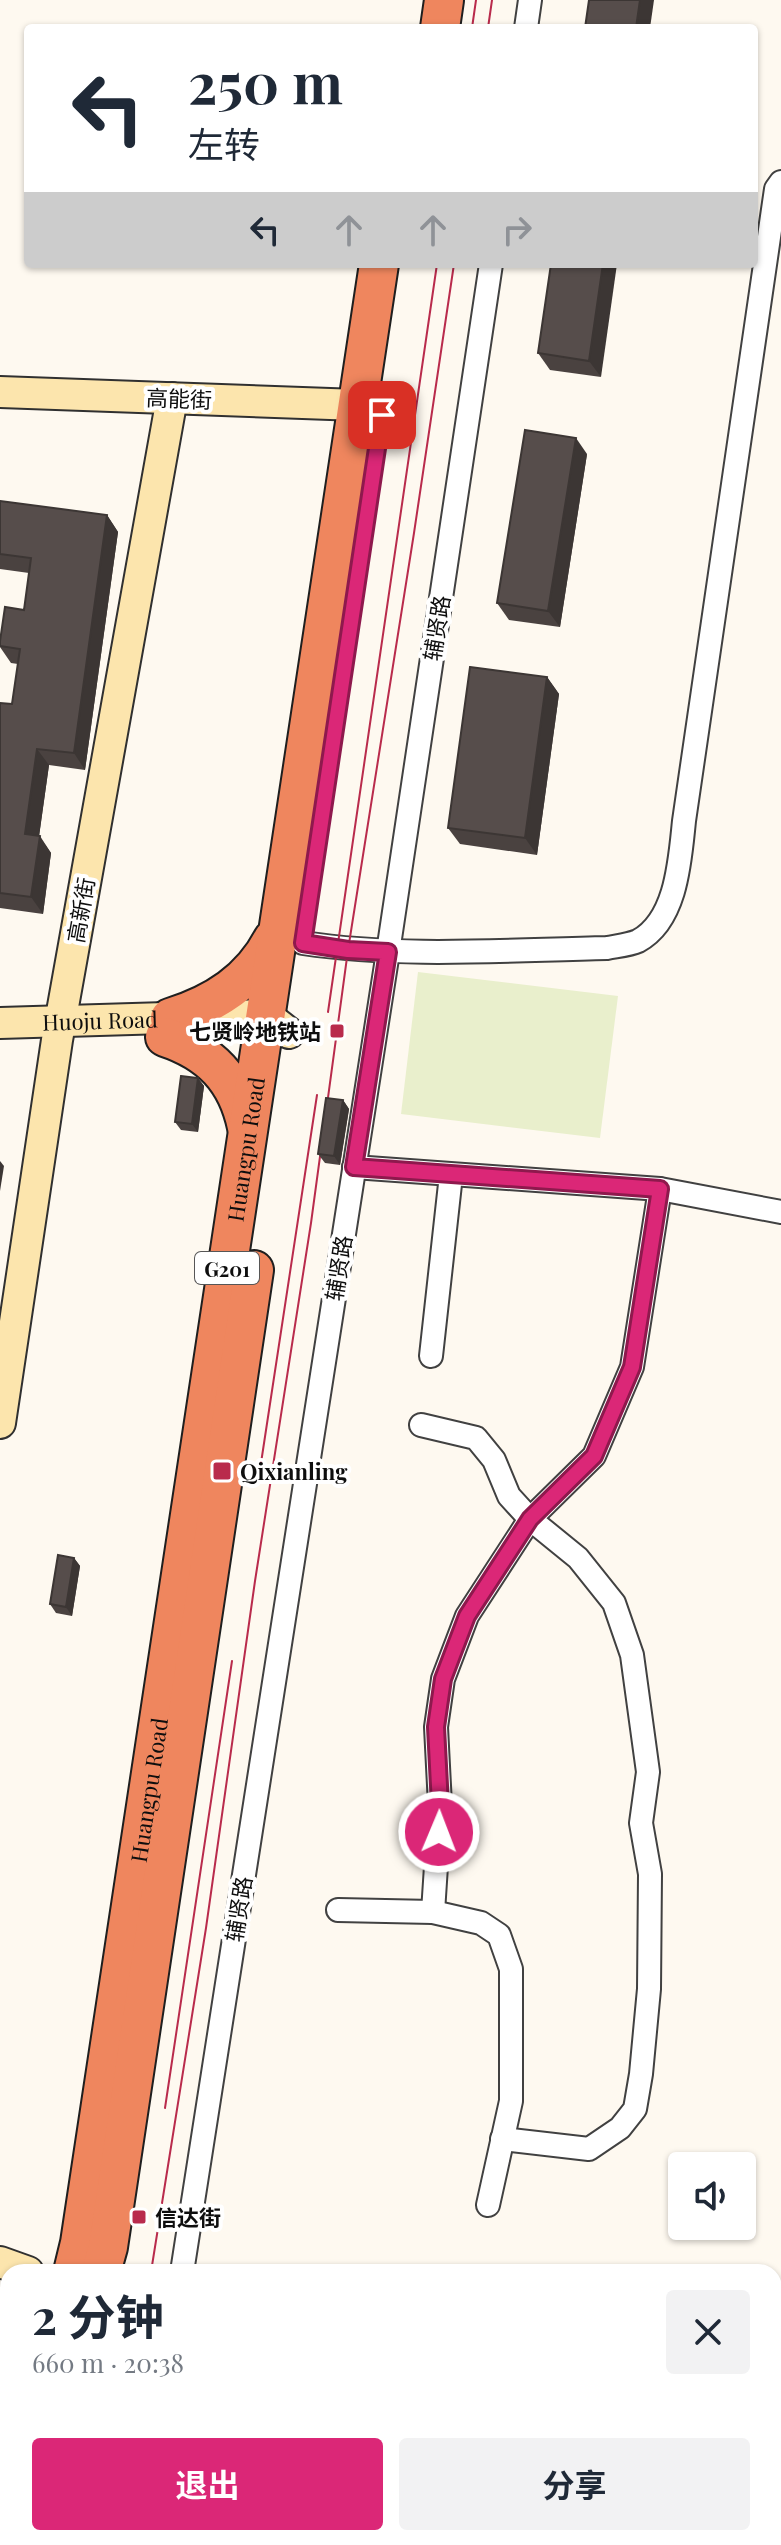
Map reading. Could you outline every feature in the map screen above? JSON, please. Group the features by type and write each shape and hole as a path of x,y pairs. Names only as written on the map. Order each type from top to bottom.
{"highway":[{"path":"415,24 418,0"},
{"path":"441,24 444,0"},
{"name":"Huangpu Road","path":"291,936 358,405 378,268"},
{"name":"Huangpu Road","path":"74,2264 90,2180 248,1133 291,936 404,268"},
{"path":"248,1133 237,1094 225,1077 168,1027 238,985 291,936"},
{"name":"Huangpu Road","path":"103,2264 108,2247 273,1027"}],"street":[{"path":"527,24 530,0"},
{"path":"291,936 348,950 388,952 607,948 636,942 656,928 678,878 760,294 776,189 781,182"},
{"name":"辅贤路","path":"183,2264 388,952 490,268"},
{"name":"高能街","path":"0,392 358,405"},
{"name":"高新街","path":"0,1423 59,1031 172,398"},
{"name":"Huoju Road","path":"0,1023 59,1031"},
{"name":"Huoju Road","path":"0,1042 59,1031 273,1027"},
{"path":"354,1167 660,1189 781,1212"},
{"path":"431,1356 451,1175"},
{"path":"433,1912 440,1805 436,1727 443,1679 467,1616 530,1519 594,1456 632,1367 660,1189"},
{"path":"421,1425 476,1438 494,1460 509,1496 530,1519 578,1558 614,1603 632,1655 648,1772 641,1823 650,1874 649,1989 635,2109 620,2128 589,2149 502,2139"},
{"path":"338,1910 433,1912 481,1923 499,1935 511,1969 511,2101 488,2205"}],"green space":[{"path":"418,972 618,996 600,1138 401,1114"}],"building":[{"path":"589,0 640,0 637,24 586,24"},
{"path":"550,268 602,268 589,361 538,353"},
{"path":"525,430 576,438 548,611 497,603"},
{"path":"0,501 107,515 74,753 37,749 25,834 40,836 31,897 0,893 0,703 12,704 20,649 0,646 0,641 5,607 24,610 31,558 0,554"},
{"path":"470,667 547,677 525,838 448,828"},
{"path":"181,1076 198,1078 192,1124 175,1122"},
{"path":"326,1098 343,1100 334,1156 318,1154"},
{"path":"58,1555 74,1558 66,1607 50,1604"}],"tram line":[{"path":"473,24 476,0"},
{"path":"489,24 492,0"},
{"path":"328,1012 436,268"},
{"path":"152,2264 206,1928 255,1581 311,1223 348,950 453,268"},
{"path":"261,1463 317,1095"},
{"path":"165,2108 232,1661"}],"place":[{"name":"七贤岭地铁站","path":"337,1031"},
{"name":"Qixianling","path":"222,1471"},
{"name":"信达街","path":"139,2217"}],"route":[{"path":"382,415 303,943 388,952 354,1167 660,1189 632,1367 594,1456 530,1519 467,1616 443,1679 436,1727 439,1832"}]}
